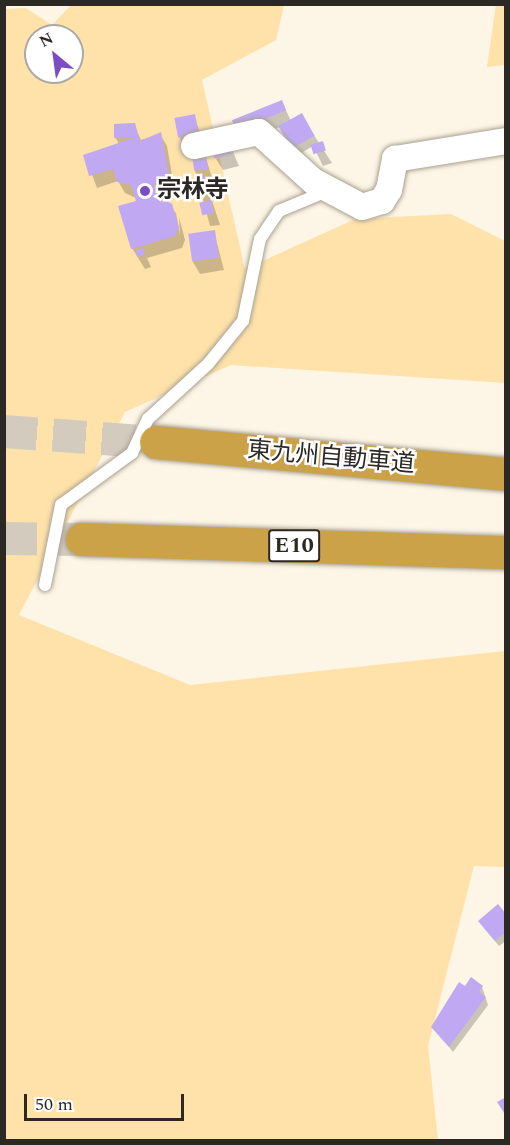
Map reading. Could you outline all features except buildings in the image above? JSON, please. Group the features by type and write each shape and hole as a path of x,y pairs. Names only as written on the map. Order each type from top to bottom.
{"highway":[{"name":"東九州自動車道","path":"156,442 506,474"},
{"name":"E10","path":"82,539 506,552"}],"street":[{"path":"194,146 259,132 328,191 350,205 370,206 389,190 395,159 506,141"}],"lane":[{"path":"45,585 61,505 132,453 148,419 208,364 243,321 260,239 279,211 328,191"}],"shaded area":[{"path":"496,4 505,5 505,65 487,67"},
{"path":"71,5 284,5 276,40 202,80 245,269 355,219 451,214 505,241 505,383 231,365 125,412 19,615 190,685 505,651 505,867 474,866 428,1046 438,1140 5,1140 4,9 26,8 50,24 24,24 24,84 84,84 84,24 53,24"}],"tunnel":[{"path":"4,431 156,442"},
{"path":"4,538 82,539"}],"place":[{"name":"宗林寺","path":"145,191"}]}
